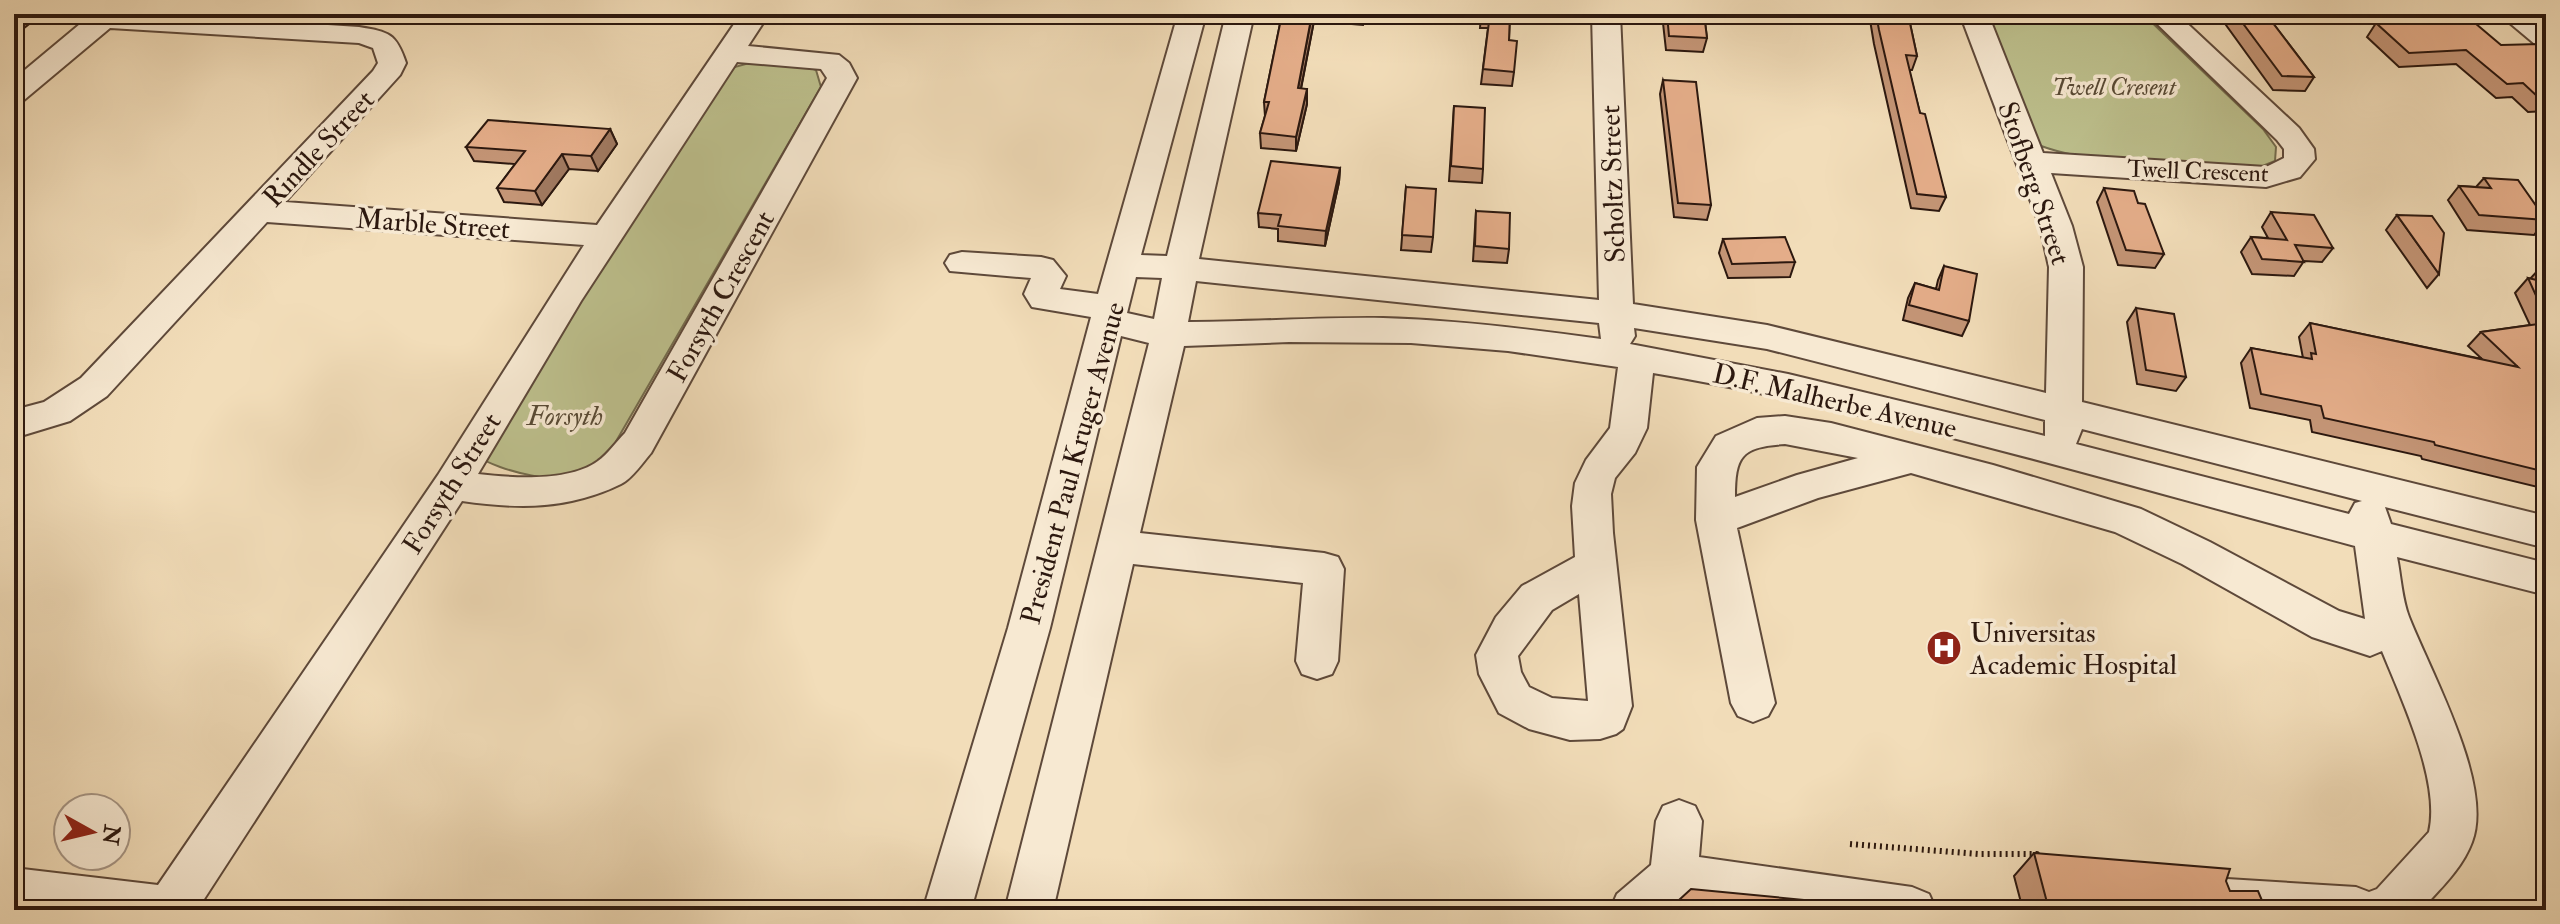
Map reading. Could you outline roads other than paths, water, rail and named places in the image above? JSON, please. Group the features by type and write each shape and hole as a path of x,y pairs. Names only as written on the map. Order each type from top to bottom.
{"street":[{"name":"Forsyth Street","path":"171,910 452,485 606,236 755,14"},
{"name":"President Paul Kruger Avenue","path":"947,910 1029,628 1192,14"},
{"name":"President Paul Kruger Avenue","path":"1029,910 1169,333 1189,225 1240,14"},
{"name":"Scholtz Street","path":"1597,564 1593,529 1594,484 1604,462 1625,438 1632,411 1627,356 1616,312 1606,14"},
{"name":"Stofberg Street","path":"1974,14 2056,226 2066,267 2062,411 2064,454"},
{"name":"Twell Crescent","path":"2032,162 2266,177 2295,168 2300,159 2299,149 2288,134 2161,14"},
{"path":"2513,14 2546,39"},
{"path":"14,94 106,16"},
{"name":"Rindle Street","path":"14,424 39,419 75,404 260,211 386,75 392,63 386,44 359,35 106,16"},
{"name":"Forsyth Crescent","path":"452,485 537,493 565,487 610,473 638,443 842,78 839,69 829,61 730,53"},
{"name":"Marble Street","path":"260,211 606,236"},
{"path":"1189,225 1224,253 1293,279"},
{"name":"D.F. Malherbe Avenue","path":"962,263 1041,268 1049,276 1041,294 1044,299 1110,314 1132,329 1169,333 1385,330 1449,334 1627,356 1760,380 2064,454 2373,537 2546,579"},
{"name":"D.F. Malherbe Avenue","path":"1123,265 1181,266 1688,322 1767,337 2546,532"},
{"path":"1753,703 1716,520 1716,467 1729,446 1757,432 1785,430 1831,437 2127,520 2196,553 2327,625 2354,635 2370,638 2382,631 2387,614"},
{"path":"1716,520 1811,485 1912,458"},
{"path":"2364,487 2387,614 2434,724 2453,805 2452,837 2394,905 2383,910"},
{"path":"1117,546 1324,569 1317,661"},
{"path":"1634,910 1673,876 1679,821"},
{"path":"1673,876 1912,910"},
{"path":"14,891 171,910"},
{"path":"2227,902 2356,910"}],"place":[{"name":"Universitas Academic Hospital","path":"1944,648"}],"park label":[{"name":"Twell Cresent","path":"2114,87"},
{"name":"Forsyth","path":"565,415"}]}
